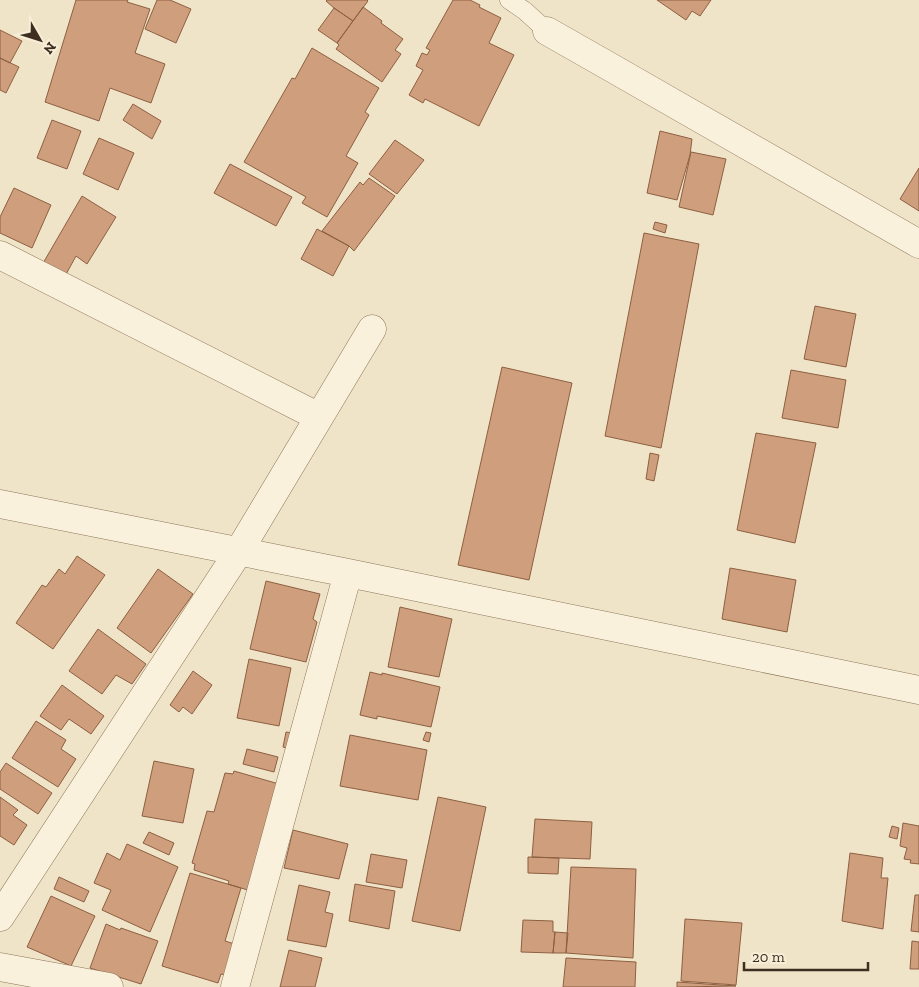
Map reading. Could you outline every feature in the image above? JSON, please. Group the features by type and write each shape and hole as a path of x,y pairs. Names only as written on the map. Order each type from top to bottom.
{"street":[{"path":"547,32 919,244"},
{"path":"0,255 319,417"},
{"path":"0,917 238,552 372,329"},
{"path":"0,504 919,690"},
{"path":"235,987 348,573"},
{"path":"0,967 109,987"}],"lane":[{"path":"510,0 547,32"}],"building":[{"path":"76,0 128,0 127,2 150,9 135,53 165,64 151,103 110,88 99,121 45,102"},
{"path":"157,0 170,0 191,9 176,43 145,29"},
{"path":"327,0 368,1 353,21 334,8"},
{"path":"453,0 470,0 480,5 479,7 501,18 489,43 514,55 479,126 425,99 423,103 409,95 423,70 416,66 422,53 427,55 430,50 426,48"},
{"path":"657,0 711,0 700,16 692,11 686,20"},
{"path":"363,7 403,39 395,50 401,54 382,82 336,49 339,45 337,43"},
{"path":"334,8 353,21 337,43 318,30"},
{"path":"0,30 22,41 10,63 0,58"},
{"path":"312,48 379,88 365,112 369,115 346,156 358,163 327,217 302,203 306,197 244,162 292,78 295,79"},
{"path":"0,58 19,67 6,93 0,90"},
{"path":"133,104 161,121 152,139 123,120"},
{"path":"52,120 81,131 67,169 37,158"},
{"path":"660,131 692,139 690,155 677,200 647,193"},
{"path":"99,138 134,153 118,190 83,174"},
{"path":"395,140 424,160 397,194 369,174"},
{"path":"691,152 726,159 713,215 679,207"},
{"path":"230,164 292,197 276,226 214,193"},
{"path":"919,168 919,211 900,199"},
{"path":"369,178 395,196 354,251 349,246 322,231 360,182 363,185"},
{"path":"14,188 51,205 32,248 0,233 0,217"},
{"path":"82,196 116,217 87,264 76,256 64,278 42,265"},
{"path":"655,222 667,225 665,233 653,229"},
{"path":"317,229 349,246 333,276 301,259"},
{"path":"644,233 699,244 661,448 605,436"},
{"path":"815,306 856,314 846,367 804,359"},
{"path":"502,367 572,383 529,580 458,565"},
{"path":"791,370 846,380 838,428 782,418"},
{"path":"756,433 816,443 795,543 737,530"},
{"path":"650,453 659,455 654,481 646,479"},
{"path":"77,556 105,575 53,649 16,623 42,585 46,587 59,569 65,574"},
{"path":"730,568 796,580 787,632 722,619"},
{"path":"158,569 193,594 151,653 117,628"},
{"path":"266,581 320,594 313,619 317,622 306,662 250,649"},
{"path":"400,607 452,619 439,677 388,667"},
{"path":"98,629 146,664 132,684 116,675 102,694 69,671"},
{"path":"249,659 291,668 279,726 237,718"},
{"path":"193,671 212,685 192,714 183,707 179,712 170,705"},
{"path":"370,672 382,675 382,673 440,687 431,727 377,716 377,719 360,715"},
{"path":"62,685 104,716 91,734 69,719 61,730 40,716"},
{"path":"36,721 66,740 61,749 76,759 58,787 12,758"},
{"path":"286,732 293,733 289,749 283,747"},
{"path":"426,732 431,733 429,742 423,740"},
{"path":"350,735 427,750 418,800 340,786"},
{"path":"247,749 278,757 274,772 243,764"},
{"path":"154,761 194,769 183,823 142,816"},
{"path":"6,763 52,793 38,814 0,789 0,772"},
{"path":"234,771 279,784 251,891 228,884 229,881 194,870 195,864 192,863 207,811 214,812 225,773 233,774"},
{"path":"0,797 18,810 13,815 27,825 14,845 0,836"},
{"path":"438,797 486,807 460,931 412,921"},
{"path":"535,819 592,822 590,859 532,857"},
{"path":"903,823 919,826 919,864 910,863 911,860 904,859 907,848 900,846"},
{"path":"892,826 899,828 897,839 889,837"},
{"path":"293,830 348,844 339,879 284,868"},
{"path":"149,832 174,843 169,855 143,843"},
{"path":"127,844 178,867 150,932 102,910 111,890 94,883 107,853 120,860"},
{"path":"850,853 883,858 881,878 888,878 883,929 842,921"},
{"path":"371,854 407,860 402,888 366,882"},
{"path":"528,857 559,858 558,874 528,873"},
{"path":"571,867 636,869 633,958 566,953"},
{"path":"190,873 241,888 225,941 238,945 229,976 221,974 218,983 162,966"},
{"path":"59,877 89,891 84,902 54,889"},
{"path":"355,884 395,891 389,929 349,921"},
{"path":"299,885 330,892 325,912 333,914 326,947 287,940"},
{"path":"915,895 919,895 919,932 911,931"},
{"path":"51,896 95,916 71,966 27,947"},
{"path":"685,919 742,923 736,985 681,981"},
{"path":"523,920 553,921 553,932 555,932 553,953 521,952"},
{"path":"106,924 158,941 141,984 90,968"},
{"path":"555,932 568,933 566,953 553,953"},
{"path":"912,941 919,942 919,969 910,969"},
{"path":"289,950 322,958 315,987 280,987"},
{"path":"566,958 636,962 635,987 563,987"},
{"path":"677,982 736,986 677,987"}]}
